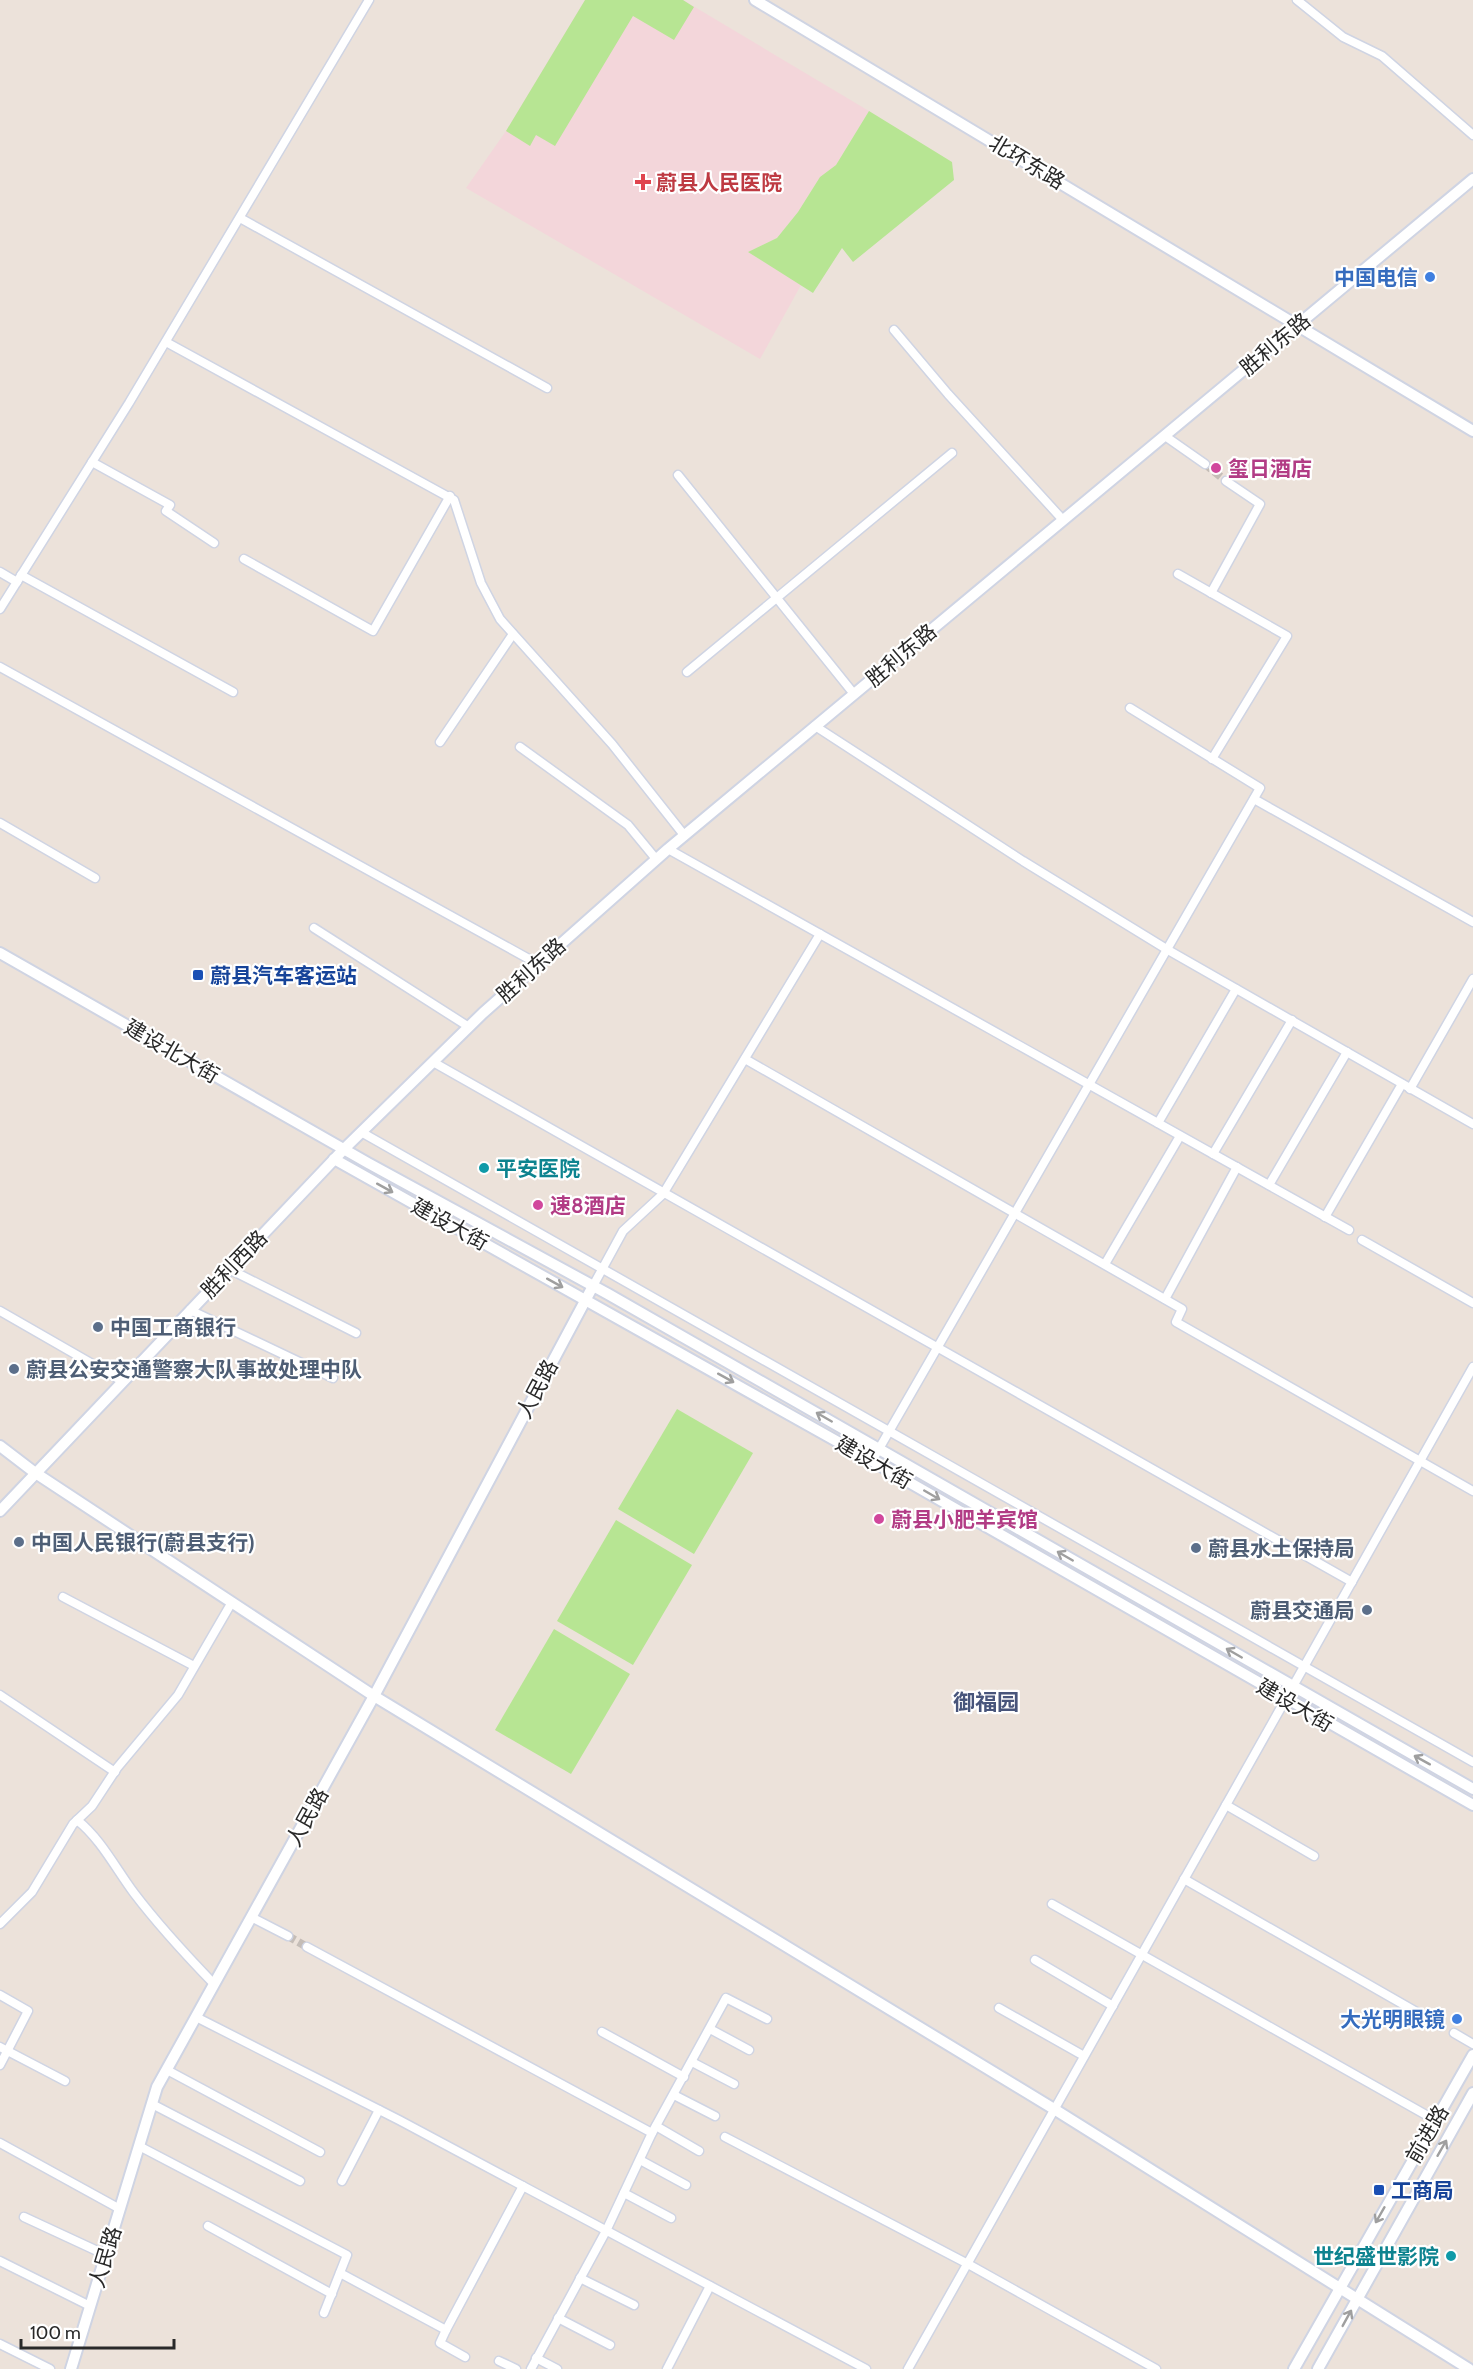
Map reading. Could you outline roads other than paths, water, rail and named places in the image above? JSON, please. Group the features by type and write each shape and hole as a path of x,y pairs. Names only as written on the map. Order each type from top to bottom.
{"main road":[{"name":"北环东路","path":"755,0 1299,324 1473,431"},
{"name":"胜利东路","path":"344,1149 469,1027 656,859 1473,179"},
{"name":"建设北大街","path":"0,954 344,1149"},
{"name":"胜利西路","path":"0,1511 34,1472 344,1149"},
{"name":"建设大街","path":"344,1149 593,1286 879,1448 1473,1789"},
{"name":"建设大街","path":"334,1159 872,1461 1285,1700 1473,1805"},
{"name":"人民路","path":"73,2368 152,2104 167,2070 374,1696 593,1286"},
{"path":"0,1446 34,1472 374,1696 1054,2109 1469,2369"},
{"name":"前进路","path":"1294,2369 1473,2055"},
{"name":"前进路","path":"1318,2369 1473,2093"}],"street":[{"path":"0,609 166,342 369,0"},
{"path":"1297,0 1343,37 1382,56 1473,135"},
{"path":"240,218 547,388"},
{"path":"894,330 948,394 1063,520"},
{"path":"166,342 450,496 454,500 481,583 500,619 612,744 684,835"},
{"path":"1165,436 1205,464"},
{"path":"687,672 952,453"},
{"path":"92,462 170,505 166,511 214,543"},
{"path":"678,475 854,694"},
{"path":"1211,593 1260,504 1226,481"},
{"path":"244,559 373,631 450,496"},
{"path":"0,572 19,578 234,692"},
{"path":"1178,574 1287,636 1212,759"},
{"path":"440,742 513,634"},
{"path":"0,667 538,964"},
{"path":"872,1461 1260,788 1130,708"},
{"path":"815,726 1023,861 1168,950 1473,1124"},
{"path":"520,747 628,825 656,859"},
{"path":"1254,799 1473,922"},
{"path":"0,823 95,878"},
{"path":"668,849 1349,1230"},
{"path":"314,928 469,1027"},
{"path":"593,1286 623,1231 663,1194 820,934"},
{"path":"1325,1217 1473,979"},
{"path":"1158,1123 1236,989"},
{"path":"1213,1154 1292,1020"},
{"path":"1269,1185 1347,1052"},
{"path":"746,1059 1182,1309 1176,1322 1473,1491"},
{"path":"433,1062 1352,1582"},
{"path":"361,1132 1473,1762"},
{"path":"1105,1264 1180,1136"},
{"path":"1165,1299 1237,1167"},
{"path":"1362,1240 1473,1303"},
{"path":"230,1269 356,1333"},
{"path":"190,1310 333,1378"},
{"path":"0,1311 122,1381"},
{"path":"908,2369 1473,1367"},
{"path":"63,1597 194,1666"},
{"path":"0,1924 32,1892 77,1820 92,1806 115,1772 178,1695 231,1602"},
{"path":"0,1695 115,1772"},
{"path":"1226,1804 1314,1856"},
{"path":"77,1820 93,1833 107,1858 158,1924 214,1984"},
{"path":"1184,1879 1441,2026"},
{"path":"1052,1904 1435,2120"},
{"path":"251,1917 288,1936"},
{"path":"307,1947 654,2130 699,2151"},
{"path":"1035,1960 1113,2006"},
{"path":"0,1995 28,2011 4,2049 0,2065"},
{"path":"531,2369 606,2230 654,2130 726,1998 767,2019"},
{"path":"999,2008 1084,2056"},
{"path":"196,2018 379,2110 866,2369"},
{"path":"710,2029 749,2050"},
{"path":"602,2032 684,2077"},
{"path":"1454,2033 1473,2044"},
{"path":"4,2049 65,2081"},
{"path":"692,2062 734,2084"},
{"path":"167,2070 320,2152"},
{"path":"674,2095 715,2116"},
{"path":"152,2104 300,2181"},
{"path":"342,2181 379,2110"},
{"path":"725,2137 968,2264 1156,2369"},
{"path":"0,2143 120,2209"},
{"path":"140,2146 347,2255 324,2313"},
{"path":"640,2160 686,2185"},
{"path":"465,2356 440,2343 523,2186"},
{"path":"624,2193 670,2218"},
{"path":"24,2217 106,2255"},
{"path":"208,2226 332,2294"},
{"path":"0,2261 90,2306"},
{"path":"340,2273 446,2330"},
{"path":"580,2278 634,2305"},
{"path":"668,2369 710,2286"},
{"path":"558,2318 610,2345"},
{"path":"0,2344 50,2369"},
{"path":"536,2358 557,2369"},
{"path":"499,2361 516,2369"}],"tunnel":[{"path":"1205,464 1226,481"},
{"path":"288,1936 307,1947"}],"place":[{"name":"蔚县人民医院","path":"643,182"},
{"name":"中国电信","path":"1430,277"},
{"name":"玺日酒店","path":"1216,468"},
{"name":"蔚县汽车客运站","path":"198,975"},
{"name":"平安医院","path":"484,1168"},
{"name":"速8酒店","path":"538,1205"},
{"name":"中国工商银行","path":"98,1327"},
{"name":"蔚县公安交通警察大队事故处理中队","path":"14,1369"},
{"name":"蔚县小肥羊宾馆","path":"879,1519"},
{"name":"中国人民银行(蔚县支行)","path":"19,1542"},
{"name":"蔚县水土保持局","path":"1196,1548"},
{"name":"蔚县交通局","path":"1367,1610"},
{"name":"大光明眼镜","path":"1457,2019"},
{"name":"工商局","path":"1379,2190"},
{"name":"世纪盛世影院","path":"1451,2256"}],"district":[{"name":"御福园","path":"986,1702"}]}
